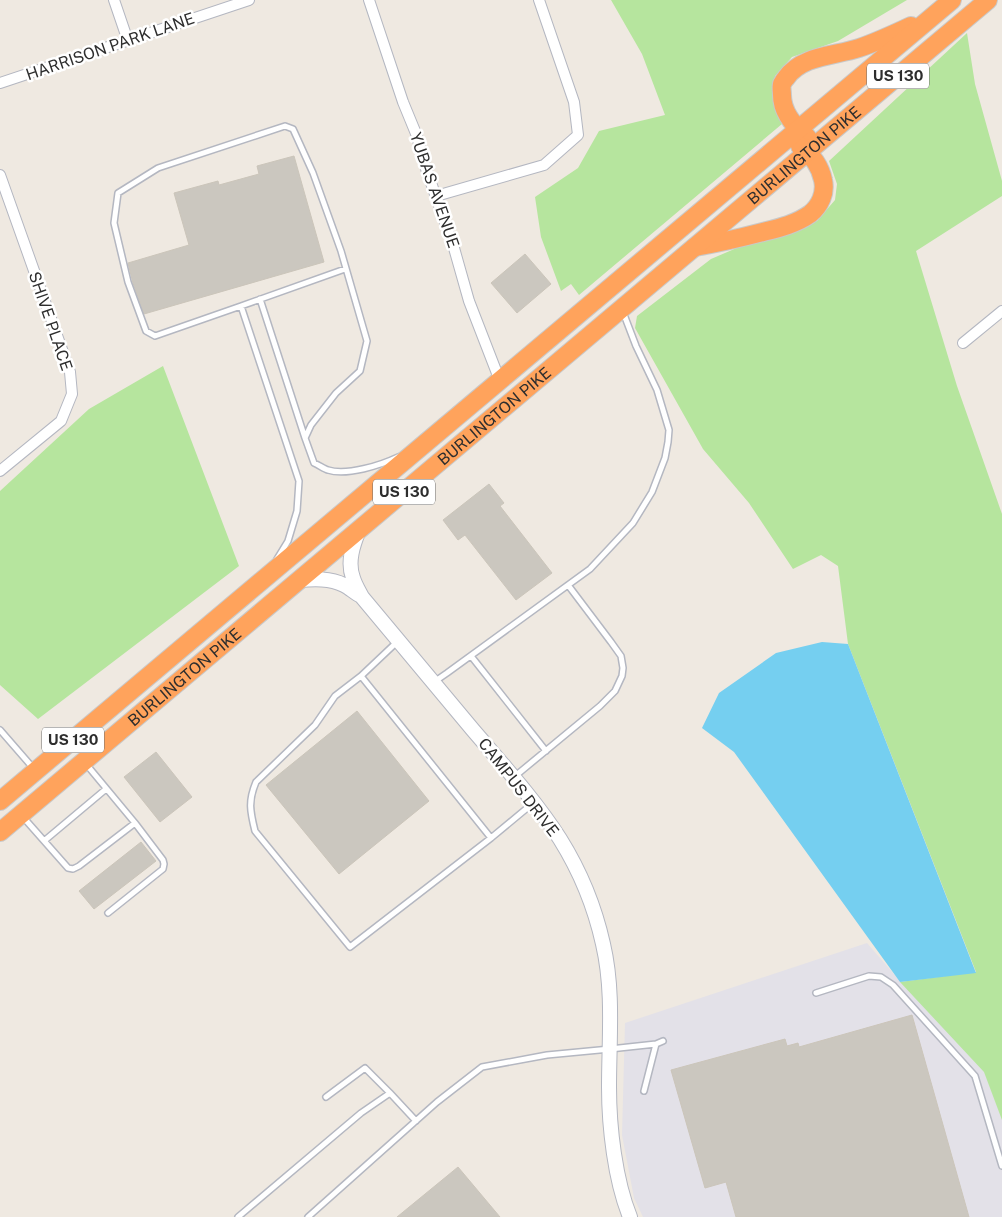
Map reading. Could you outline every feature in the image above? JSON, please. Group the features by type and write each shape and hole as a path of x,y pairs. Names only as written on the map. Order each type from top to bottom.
{"highway":[{"name":"BURLINGTON PIKE","path":"0,801 952,0"},
{"name":"BURLINGTON PIKE","path":"0,832 988,0"},
{"path":"694,248 736,240 797,222 820,203 824,192 824,182 814,147 810,139 792,135 789,117 782,100 782,83 791,71 803,63 856,49 894,35 936,13"}],"street":[{"path":"114,0 128,41"},
{"name":"HARRISON PARK LANE","path":"0,83 249,0"},
{"name":"YUBAS AVENUE","path":"369,0 417,136 423,160 454,248 469,301 500,381"},
{"path":"436,196 544,165 578,135 574,102 540,0"},
{"name":"SHIVE PLACE","path":"0,175 5,206 70,372 72,394 61,421 0,471"},
{"path":"963,343 1002,311"},
{"name":"CAMPUS DRIVE","path":"359,530 352,549 350,564 353,579 362,597 534,802 560,840 577,870 592,907 603,944 608,974 610,1013 609,1108 622,1194 630,1217"},
{"name":"CAMPUS DRIVE","path":"299,580 329,580 343,584 362,597"}],"lane":[{"path":"305,438 311,424 336,393 360,371 367,341 341,251 313,173 294,129 285,126 158,168 118,193 114,223 128,282 146,331 155,336 345,269"},
{"path":"260,299 314,463 329,471 354,471 386,463 424,445"},
{"path":"241,306 299,481 297,511 291,534 263,580"},
{"path":"433,682 590,568 633,523 652,492 665,458 669,430 657,390 636,346 622,309"},
{"path":"513,778 600,706 615,690 622,676 623,668 620,656 568,585"},
{"path":"398,640 361,676 335,696 315,725 256,782 251,794 250,813 254,832 350,946 491,838 534,802"},
{"path":"471,656 546,751"},
{"path":"361,676 491,838"},
{"path":"0,730 36,771"},
{"path":"84,762 134,823 163,860 164,864 163,869 108,913"},
{"path":"44,841 106,789"},
{"path":"21,814 68,868 73,869 134,823"},
{"path":"816,992 869,976 881,978 894,985 975,1076 1002,1166"},
{"path":"308,1217 437,1102 482,1067 548,1055 656,1044 663,1041"},
{"path":"644,1091 656,1044"},
{"path":"326,1097 366,1068 416,1121"},
{"path":"238,1217 361,1113 390,1093"}],"shaded area":[{"path":"867,943 900,981 1002,1050 1002,1217 643,1217 634,1198 622,1135 625,1023"}],"green space":[{"path":"611,0 907,0 838,41 792,57 775,76 773,98 782,124 579,295 571,284 561,291 541,237 535,197 578,168 599,131 665,115 642,54"},
{"path":"967,33 975,84 1002,181 1002,196 916,251 957,386 1002,514 1002,1120 984,1072 900,982 976,972 848,644 838,566 821,555 793,569 749,503 703,449 635,328 637,316 711,259 739,247 817,221 835,200 837,184 829,161"},
{"path":"163,366 239,566 38,719 0,685 0,491 89,409"}],"water":[{"path":"822,642 848,644 976,973 900,982 734,752 702,728 719,693 776,653"}],"building":[{"path":"294,156 324,262 144,314 128,263 189,245 174,193 218,181 219,185 259,174 257,166"},
{"path":"525,254 551,284 517,313 491,283"},
{"path":"489,484 504,503 500,506 552,573 516,600 465,535 458,540 443,520"},
{"path":"357,711 429,801 339,874 266,785"},
{"path":"156,752 192,797 160,822 124,777"},
{"path":"141,842 156,861 94,909 79,891"},
{"path":"912,1015 969,1217 736,1217 726,1182 705,1188 671,1070 785,1039 787,1046 798,1043 799,1047"},
{"path":"458,1167 500,1217 397,1217"}]}
